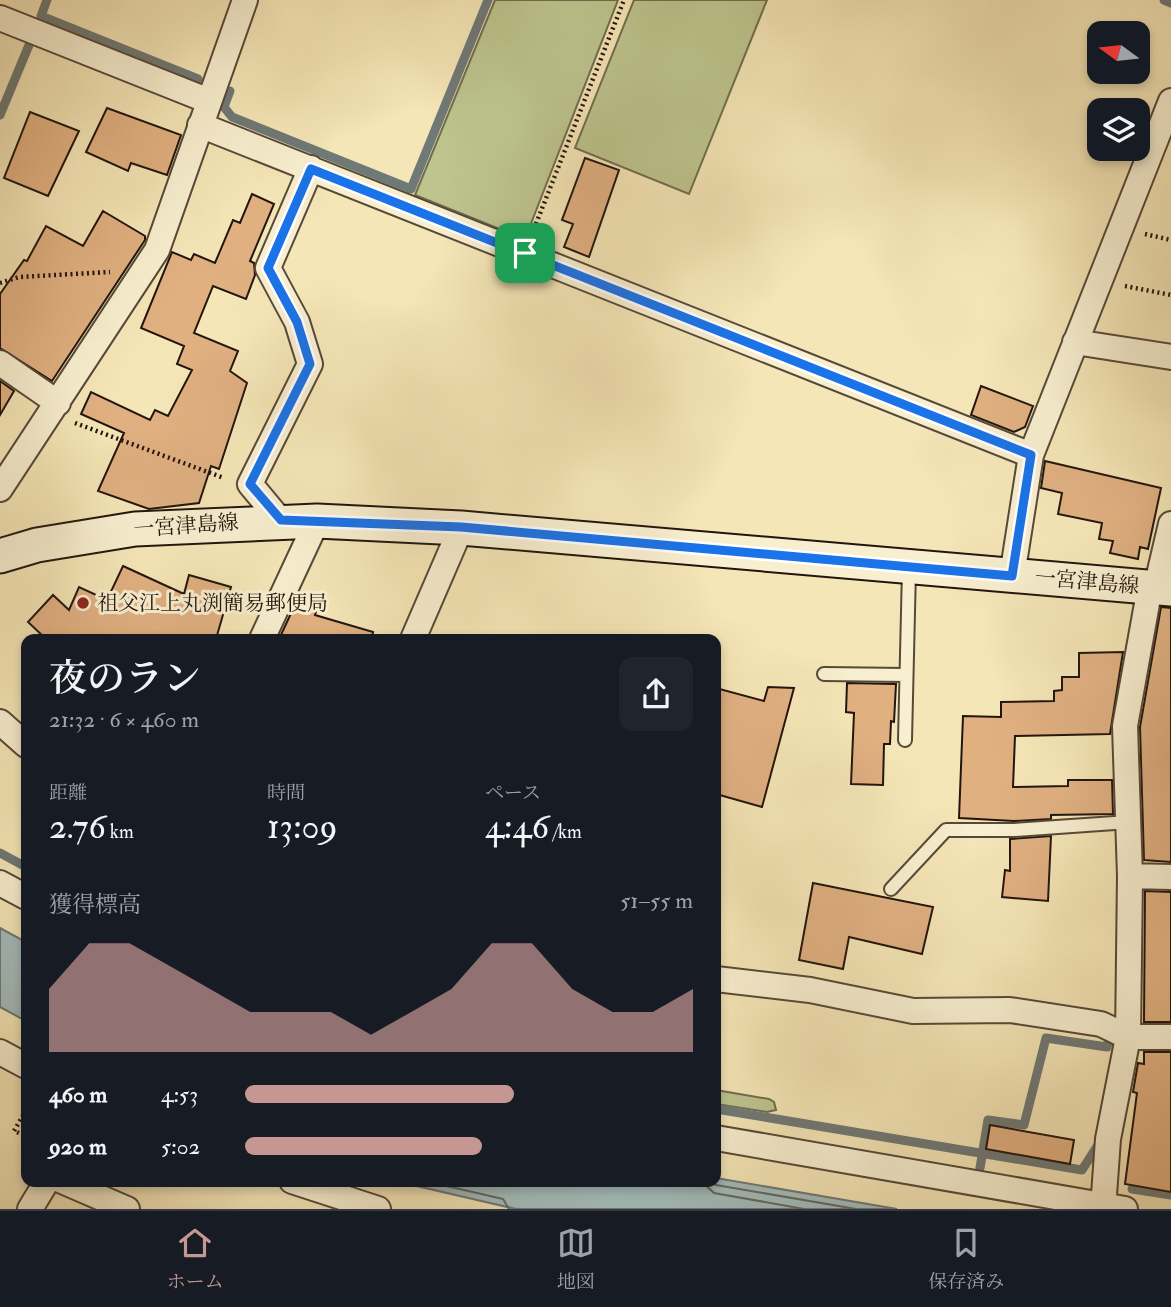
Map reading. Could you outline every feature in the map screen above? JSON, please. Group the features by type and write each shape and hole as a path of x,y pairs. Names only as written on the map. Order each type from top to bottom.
{"main road":[{"name":"一宮津島線","path":"0,556 37,545 135,529 281,520 461,527 1159,588"}],"street":[{"path":"0,489 157,250 245,0"},
{"path":"0,18 209,101"},
{"path":"1012,576 1031,455 1171,101"},
{"path":"200,125 1031,455"},
{"path":"281,520 250,484 310,364 297,322 268,268 311,169"},
{"path":"1075,342 1171,357"},
{"path":"0,363 55,408"},
{"path":"264,634 317,521"},
{"path":"721,1139 1110,1208 1108,1139 1128,1037 1130,876 1125,726 1159,588 1171,524"},
{"path":"415,634 461,527"},
{"path":"0,722 21,740"},
{"path":"1130,876 1171,877"},
{"path":"0,883 21,894"},
{"path":"721,980 810,990 913,1011 1010,1010 1101,1024 1128,1037 1171,1037"},
{"path":"0,1052 21,1063"},
{"path":"30,1209 43,1187"},
{"path":"76,1187 127,1209"},
{"path":"310,1187 378,1209"}],"lane":[{"path":"905,740 909,568"},
{"path":"824,674 906,675"},
{"path":"891,889 946,830 1014,830 1129,822"}],"path":[{"path":"525,253 624,0"},
{"path":"0,283 19,277 144,271"},
{"path":"1100,281 1171,295"},
{"path":"55,408 236,483 250,484"},
{"path":"21,1120 15,1131 21,1134"}],"green space":[{"path":"495,0 618,0 525,239 415,195"},
{"path":"634,0 767,0 689,194 575,148"},
{"path":"721,1091 769,1099 774,1102 776,1110 767,1112 721,1105"}],"water":[{"path":"0,928 21,939 21,1018 0,1007"},
{"path":"721,1179 897,1209 516,1209 421,1187 721,1187"}],"building":[{"path":"107,108 181,135 167,175 131,163 128,171 86,152"},
{"path":"30,112 79,131 48,196 4,178"},
{"path":"585,158 619,170 589,257 564,247 573,224 562,220"},
{"path":"252,194 274,204 250,261 254,263 255,275 246,299 213,286 194,333 238,351 230,371 247,383 219,469 211,466 199,503 149,509 98,491 124,433 81,414 91,392 150,420 155,410 168,416 192,370 177,364 184,346 141,328 172,252 191,260 194,254 215,263 233,220 240,223"},
{"path":"103,211 145,236 145,240 52,381 0,348 0,294 24,260 27,261 46,226 83,246"},
{"path":"0,381 14,391 0,415"},
{"path":"981,386 1033,406 1025,427 1014,432 971,415"},
{"path":"1045,461 1161,488 1148,549 1140,547 1138,559 1110,553 1113,541 1099,539 1102,523 1058,514 1062,493 1041,488"},
{"path":"123,566 184,594 189,575 231,587 217,634 41,634 28,622 53,595 69,610 79,587 107,600"},
{"path":"300,594 320,600 315,615 373,632 373,634 281,634"},
{"path":"1161,607 1171,608 1171,862 1144,860 1140,727"},
{"path":"1123,652 1110,734 1015,736 1013,787 1068,786 1068,780 1112,780 1113,814 1051,815 1051,819 1014,821 959,818 963,716 1001,717 1001,702 1054,701 1054,691 1062,690 1062,677 1079,677 1079,653"},
{"path":"847,683 896,684 890,744 884,744 883,785 851,784 854,713 846,712"},
{"path":"768,687 794,688 762,807 721,795 721,689 764,701"},
{"path":"1051,836 1048,901 1002,897 1005,870 1010,871 1010,839"},
{"path":"813,883 933,907 922,954 849,937 843,969 799,960"},
{"path":"1145,891 1171,892 1171,1022 1144,1022"},
{"path":"1144,1052 1171,1052 1171,1192 1125,1184 1137,1093 1133,1092 1138,1063 1144,1064"},
{"path":"990,1125 1074,1140 1070,1164 986,1149"}],"waterway":[{"path":"47,0 41,16 198,79"},
{"path":"230,91 224,107 232,117 411,189 488,0"},
{"path":"1164,0 1171,3"},
{"path":"0,115 29,45"},
{"path":"0,853 21,864"},
{"path":"980,1168 988,1120 1024,1125 1046,1038 1107,1047 1109,1038"},
{"path":"721,1110 1082,1170 1100,1142"},
{"path":"1132,1189 1171,1195"}],"place":[{"name":"祖父江上丸渕簡易郵便局","path":"83,603"}],"route":[{"path":"311,169 525,253 1031,455 1012,576 461,527 281,520 250,484 310,364 297,322 268,268 311,169"}]}
